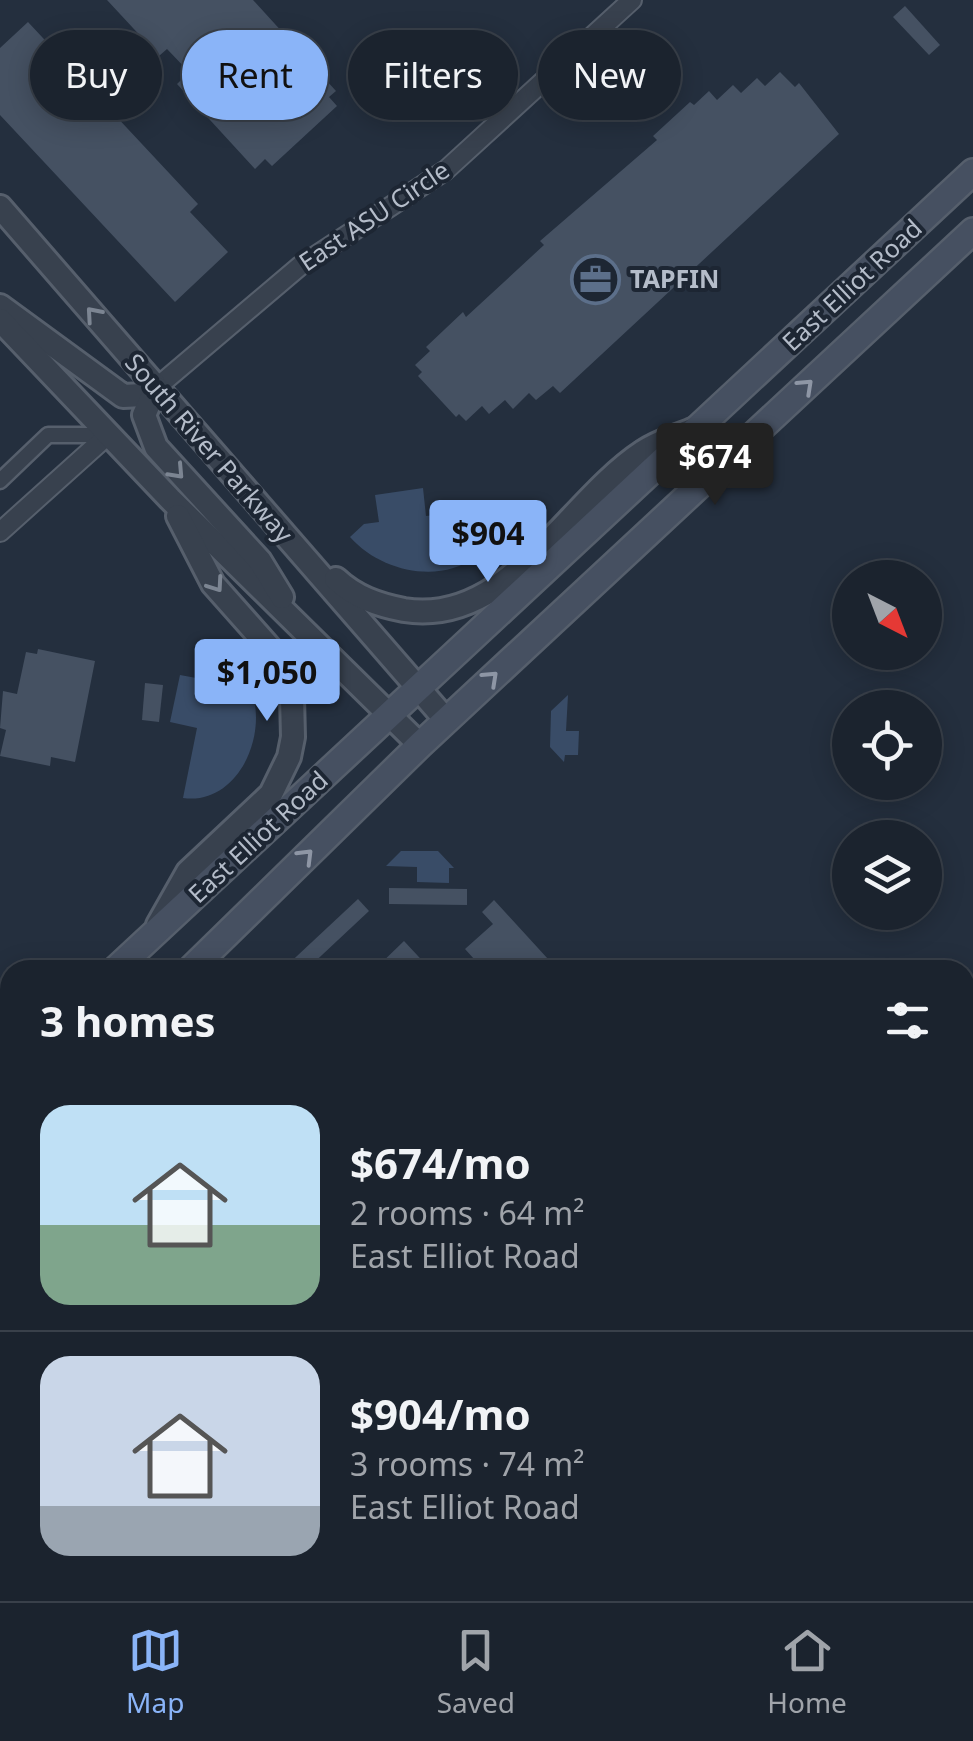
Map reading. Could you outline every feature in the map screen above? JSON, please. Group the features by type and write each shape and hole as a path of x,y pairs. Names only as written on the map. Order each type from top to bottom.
{"main road":[{"name":"East Elliot Road","path":"127,960 973,172"},
{"name":"East Elliot Road","path":"200,960 420,744 973,232"}],"street":[{"name":"East ASU Circle","path":"156,388 300,266 446,170 632,0"},
{"name":"South River Parkway","path":"0,208 446,720"},
{"path":"0,306 123,396 133,398 156,388"},
{"path":"0,320 170,499 420,744"},
{"path":"156,388 144,415 156,447 260,561 300,626"},
{"path":"278,527 354,594 386,606 446,612 484,595 505,578 643,452 699,426"},
{"path":"0,481 48,435 108,435"},
{"path":"0,532 108,435"},
{"path":"152,936 188,872 271,794 289,757 293,736 292,697 276,655 213,584 170,499"}],"water":[{"path":"423,488 426,516 498,507 492,534 479,553 461,565 439,571 415,571 391,565 350,537 364,524 379,522 375,495"},
{"path":"226,653 247,681 255,703 253,743 234,778 220,790 203,797 183,798 197,728 170,722 180,675 207,680 210,668"},
{"path":"568,695 566,731 579,731 578,755 565,755 564,762 550,747 551,711"},
{"path":"401,851 438,851 454,868 449,868 449,883 417,882 417,867 386,866"}],"building":[{"path":"107,0 253,0 280,30 182,30 182,65 167,49 162,53 162,30 135,30"},
{"path":"905,6 940,45 929,55 893,17"},
{"path":"28,22 35,30 30,30 30,120 120,120 198,204 190,212 228,252 175,302 0,115 0,48"},
{"name":"TAPFIN","path":"780,72 795,87 799,83 839,134 560,393 553,386 536,400 529,393 513,409 505,400 489,414 482,406 466,421 459,414 456,417 418,376 422,372 415,365 430,351 426,347 463,312 466,317 544,245 540,241 657,140 653,136 670,120 681,120 681,110 690,102 694,105 709,91 717,100 733,85 741,93 757,78 765,86"},
{"path":"328,82 336,91 329,97 337,106 328,114"},
{"path":"210,120 322,120 272,166 265,159 255,169"},
{"path":"38,649 95,661 75,762 51,757 50,766 0,756 6,730 0,728 3,691 17,694 26,652 37,654"},
{"path":"145,683 163,685 159,722 142,720"},
{"path":"389,888 467,889 467,905 389,904"},
{"path":"358,899 369,911 317,960 293,960"},
{"path":"494,900 548,959 475,960 465,949 493,924 482,912"},
{"path":"404,941 422,960 384,960"}],"place":[{"name":"TAPFIN","path":"595,279"}]}
